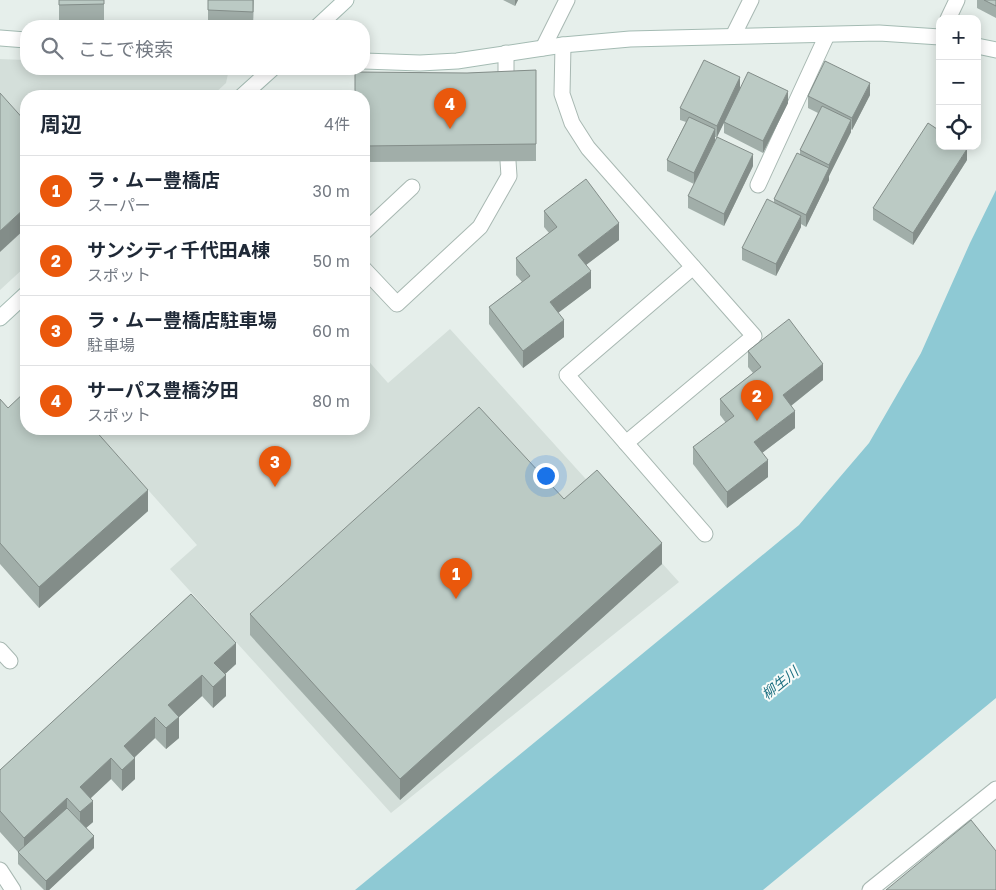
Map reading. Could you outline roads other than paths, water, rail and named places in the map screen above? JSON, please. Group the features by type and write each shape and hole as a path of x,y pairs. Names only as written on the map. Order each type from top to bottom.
{"street":[{"path":"324,20 346,0"},
{"path":"543,48 567,0"},
{"path":"733,36 751,0"},
{"path":"950,15 957,0"},
{"path":"370,60 420,63 456,61 564,45 630,39 879,33 936,36"},
{"path":"758,186 827,35"},
{"path":"0,38 20,40"},
{"path":"564,45 562,94 572,123 588,148 754,336 626,443"},
{"path":"981,47 996,50"},
{"path":"506,53 506,88"},
{"path":"249,90 265,75"},
{"path":"370,275 397,304 480,227 509,176 508,161"},
{"path":"370,226 412,188"},
{"path":"693,267 566,374 705,534"},
{"path":"0,318 20,300"},
{"path":"870,890 996,788"},
{"path":"0,870 13,890"}],"water":[{"name":"柳生川","path":"996,190 996,698 763,890 355,890 799,525 869,443 921,353"}],"place":[{"name":"サーパス豊橋汐田","path":"450,129"},
{"name":"サンシティ千代田A棟","path":"757,421"},
{"name":"ラ・ムー豊橋店駐車場","path":"275,487"},
{"name":"ラ・ムー豊橋店","path":"456,599"}]}
